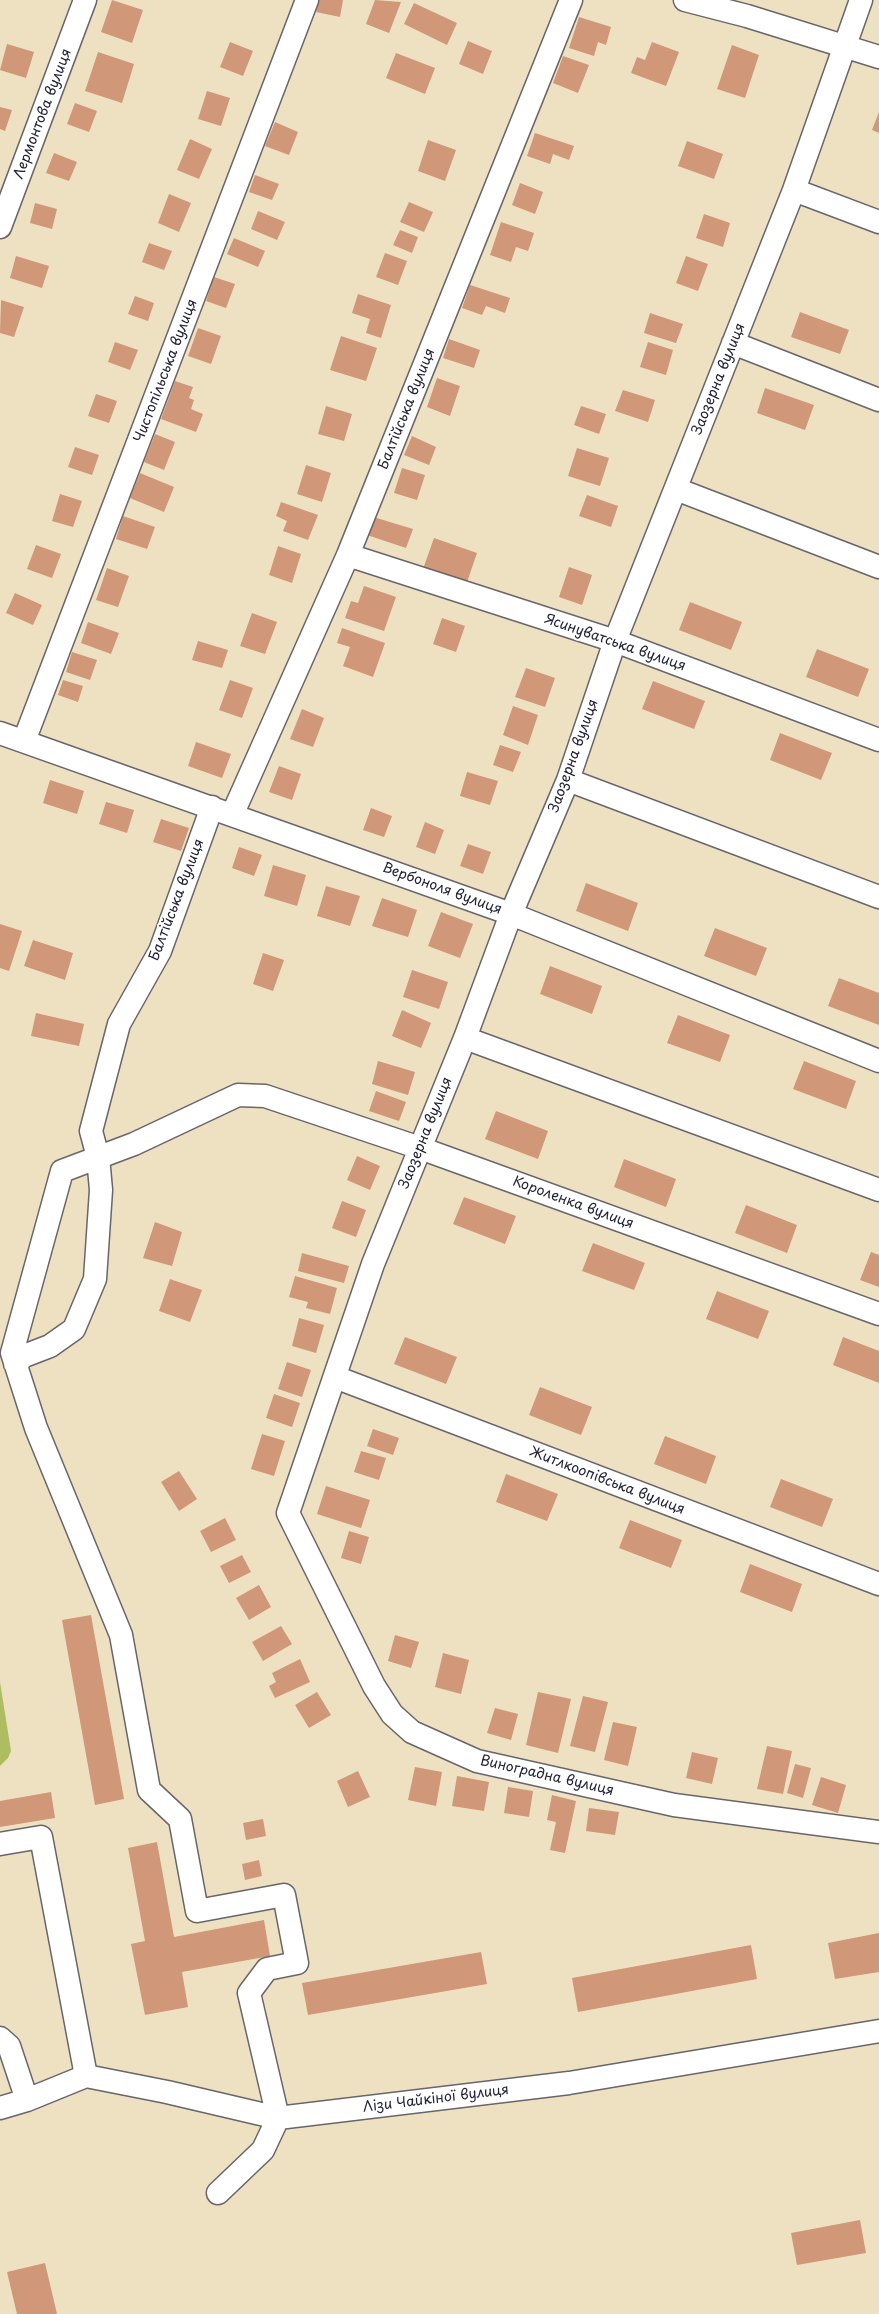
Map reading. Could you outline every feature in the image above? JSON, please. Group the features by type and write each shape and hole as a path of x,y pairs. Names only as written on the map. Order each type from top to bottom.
{"street":[{"name":"Лермонтова вулиця","path":"0,227 85,0"},
{"name":"Чистопільська вулиця","path":"24,741 307,0"},
{"name":"Балтійська вулиця","path":"9,1353 24,1356 50,1346 74,1329 95,1279 102,1190 98,1158 91,1131 119,1024 160,951 222,810 348,555 571,0"},
{"path":"685,0 747,16 879,57"},
{"name":"Заозерна вулиця","path":"288,1513 336,1377 372,1264 465,1038 511,914 568,780 614,641 794,190 861,0"},
{"path":"794,190 879,222"},
{"path":"733,343 879,400"},
{"path":"676,489 879,567"},
{"name":"Ясинуватська вулиця","path":"348,555 614,641 879,740"},
{"name":"Вербоноля вулиця","path":"0,733 222,810 511,914 879,1061"},
{"path":"568,780 879,898"},
{"path":"465,1038 879,1190"},
{"name":"Короленка вулиця","path":"9,1353 62,1171 134,1144 238,1096 265,1096 420,1148 879,1314"},
{"path":"9,1353 36,1428 121,1635 149,1790 180,1819 197,1911 284,1895 297,1964 267,1969 249,1993 278,2118 263,2150 218,2194"},
{"name":"Житлкоопівська вулиця","path":"336,1377 879,1584"},
{"name":"Виноградна вулиця","path":"288,1513 374,1686 392,1714 412,1732 477,1761 674,1805 879,1832"},
{"path":"0,1844 40,1838 86,2076 27,2100 0,2108"},
{"name":"Лізи Чайкіної вулиця","path":"86,2076 168,2092 278,2118 569,2083 879,2031"},
{"path":"0,2038 9,2046 27,2100"}],"green space":[{"path":"0,1682 11,1751 8,1758 0,1766"}],"building":[{"path":"112,0 143,10 132,43 101,32"},
{"path":"319,0 343,0 340,17 316,12"},
{"path":"375,0 401,2 389,33 366,24"},
{"path":"414,3 457,23 447,45 404,24"},
{"path":"579,17 611,27 606,45 598,42 594,56 569,48"},
{"path":"468,41 492,51 483,74 459,64"},
{"path":"230,42 253,51 243,76 220,67"},
{"path":"652,42 679,52 666,86 631,73 637,57 645,60"},
{"path":"7,44 34,52 26,78 0,70"},
{"path":"732,45 759,55 745,98 717,89"},
{"path":"98,52 134,64 122,103 85,91"},
{"path":"396,53 435,68 425,94 386,78"},
{"path":"563,56 589,65 578,93 553,83"},
{"path":"207,91 230,98 221,126 198,119"},
{"path":"75,103 97,111 89,132 67,124"},
{"path":"0,107 12,110 5,131 0,129"},
{"path":"879,112 879,133 872,130"},
{"path":"275,122 298,132 289,155 265,146"},
{"path":"535,133 574,146 569,160 553,154 550,164 527,156"},
{"path":"190,139 212,149 199,179 177,170"},
{"path":"428,140 456,150 445,181 418,171"},
{"path":"687,141 723,154 714,179 678,166"},
{"path":"54,153 77,162 69,181 46,173"},
{"path":"255,175 279,184 272,200 249,192"},
{"path":"520,183 543,192 535,214 512,205"},
{"path":"169,194 191,203 179,232 158,223"},
{"path":"409,202 433,212 424,232 400,222"},
{"path":"35,203 57,209 52,229 30,223"},
{"path":"258,211 285,222 277,240 251,229"},
{"path":"704,214 730,223 723,247 696,238"},
{"path":"501,222 534,233 528,251 516,247 511,262 490,255"},
{"path":"400,230 418,237 412,253 393,245"},
{"path":"234,238 265,251 258,267 227,254"},
{"path":"149,243 172,251 164,270 142,262"},
{"path":"385,253 407,261 398,285 376,277"},
{"path":"16,256 49,266 42,288 10,278"},
{"path":"686,256 708,264 698,291 676,283"},
{"path":"214,277 235,284 226,308 206,301"},
{"path":"470,285 510,298 505,313 486,306 482,315 462,308"},
{"path":"358,294 391,305 381,338 366,333 370,319 352,313"},
{"path":"135,296 154,303 148,321 128,314"},
{"path":"1,300 24,307 14,337 0,333"},
{"path":"800,312 849,330 840,354 791,337"},
{"path":"650,313 683,324 676,343 644,333"},
{"path":"198,328 221,336 211,364 188,356"},
{"path":"341,336 377,348 366,381 330,370"},
{"path":"449,339 480,350 474,368 443,358"},
{"path":"115,342 138,350 130,370 108,362"},
{"path":"648,342 673,350 666,375 640,367"},
{"path":"437,378 460,386 450,416 427,407"},
{"path":"175,381 193,387 189,398 194,400 191,409 203,414 196,432 161,419"},
{"path":"765,388 814,405 805,430 757,413"},
{"path":"623,390 655,400 648,422 615,411"},
{"path":"96,394 117,401 109,423 88,416"},
{"path":"326,406 352,414 344,441 318,434"},
{"path":"581,406 606,414 599,434 574,425"},
{"path":"155,434 175,442 164,470 144,462"},
{"path":"412,436 436,447 429,465 404,455"},
{"path":"75,447 99,455 92,475 68,467"},
{"path":"577,448 609,458 600,486 568,476"},
{"path":"306,465 331,473 322,502 297,494"},
{"path":"402,468 425,475 417,500 394,493"},
{"path":"140,473 174,487 164,512 130,498"},
{"path":"60,494 82,501 73,527 52,521"},
{"path":"587,495 618,506 611,527 579,516"},
{"path":"281,502 318,515 308,540 283,531 287,521 276,516"},
{"path":"123,516 155,527 147,549 116,539"},
{"path":"370,516 413,529 406,548 364,534"},
{"path":"434,538 477,553 466,585 423,569"},
{"path":"36,545 61,554 52,578 27,569"},
{"path":"278,546 301,554 292,583 269,575"},
{"path":"569,567 592,575 582,605 559,597"},
{"path":"107,568 129,576 118,607 96,600"},
{"path":"364,586 396,597 384,631 345,618 351,601 358,603"},
{"path":"15,593 42,605 33,625 6,613"},
{"path":"690,602 742,622 731,650 679,630"},
{"path":"252,613 277,622 265,654 240,646"},
{"path":"442,618 465,626 456,652 433,644"},
{"path":"88,622 119,633 111,654 81,643"},
{"path":"342,628 385,643 373,677 343,666 350,647 337,643"},
{"path":"198,641 228,650 222,668 192,660"},
{"path":"817,649 869,669 858,697 806,677"},
{"path":"72,652 97,660 90,680 66,672"},
{"path":"526,668 555,678 545,707 515,697"},
{"path":"63,680 83,686 78,702 58,695"},
{"path":"230,680 253,688 242,718 219,710"},
{"path":"653,681 705,701 694,729 642,709"},
{"path":"513,706 538,715 528,745 503,735"},
{"path":"302,709 324,718 313,747 290,739"},
{"path":"780,733 832,753 821,780 770,760"},
{"path":"196,742 231,754 222,778 188,766"},
{"path":"500,745 521,752 513,772 493,765"},
{"path":"279,766 301,774 292,800 269,792"},
{"path":"467,772 498,781 490,805 460,796"},
{"path":"50,780 84,791 77,814 43,803"},
{"path":"106,802 134,810 127,833 99,824"},
{"path":"371,808 392,816 384,837 363,830"},
{"path":"161,819 189,828 181,851 153,842"},
{"path":"425,822 444,830 435,854 416,847"},
{"path":"468,844 491,852 483,874 460,866"},
{"path":"239,847 262,855 254,876 232,868"},
{"path":"273,865 306,875 297,906 264,896"},
{"path":"586,883 638,903 628,931 576,911"},
{"path":"326,886 360,896 350,926 317,916"},
{"path":"382,898 417,910 408,937 372,926"},
{"path":"441,912 473,924 460,958 428,946"},
{"path":"0,924 22,931 9,971 0,968"},
{"path":"715,928 767,948 756,976 704,956"},
{"path":"33,940 73,953 65,980 24,966"},
{"path":"263,953 284,960 273,991 253,984"},
{"path":"550,966 602,986 592,1014 540,994"},
{"path":"412,970 448,982 439,1009 403,997"},
{"path":"839,978 879,993 879,1025 828,1006"},
{"path":"402,1010 431,1023 421,1048 392,1036"},
{"path":"36,1013 84,1024 79,1046 31,1036"},
{"path":"678,1015 730,1035 720,1062 667,1043"},
{"path":"378,1061 415,1072 408,1095 372,1084"},
{"path":"804,1061 856,1081 846,1109 793,1089"},
{"path":"376,1091 406,1102 399,1121 369,1111"},
{"path":"496,1111 548,1131 538,1159 485,1139"},
{"path":"357,1156 380,1166 370,1190 347,1180"},
{"path":"624,1159 676,1179 666,1207 614,1187"},
{"path":"464,1197 516,1216 505,1244 453,1224"},
{"path":"342,1201 366,1210 356,1237 332,1228"},
{"path":"746,1205 797,1225 787,1253 735,1233"},
{"path":"155,1222 182,1232 172,1266 143,1258"},
{"path":"593,1243 645,1263 634,1290 582,1271"},
{"path":"871,1252 879,1255 879,1287 860,1280"},
{"path":"302,1253 349,1266 344,1283 298,1271"},
{"path":"295,1276 337,1288 330,1314 306,1308 308,1302 289,1297"},
{"path":"170,1279 202,1290 190,1322 159,1311"},
{"path":"717,1291 769,1311 758,1339 706,1319"},
{"path":"299,1318 324,1325 316,1353 292,1346"},
{"path":"405,1337 457,1357 446,1384 394,1364"},
{"path":"843,1337 879,1351 879,1383 833,1365"},
{"path":"287,1362 311,1370 302,1397 278,1389"},
{"path":"540,1387 592,1407 581,1435 529,1415"},
{"path":"274,1394 300,1403 292,1427 266,1418"},
{"path":"373,1429 399,1438 393,1455 367,1446"},
{"path":"262,1434 285,1441 274,1476 251,1469"},
{"path":"665,1436 716,1456 706,1484 654,1464"},
{"path":"361,1451 386,1458 379,1480 354,1472"},
{"path":"179,1471 197,1499 179,1511 161,1482"},
{"path":"506,1474 558,1494 547,1521 496,1502"},
{"path":"781,1479 833,1499 822,1527 770,1507"},
{"path":"326,1486 370,1500 361,1528 317,1514"},
{"path":"225,1518 236,1540 211,1552 200,1531"},
{"path":"630,1520 682,1540 671,1568 619,1548"},
{"path":"349,1531 369,1537 361,1564 341,1558"},
{"path":"242,1555 251,1572 229,1583 220,1566"},
{"path":"750,1564 802,1584 792,1612 740,1592"},
{"path":"259,1585 271,1607 249,1620 236,1598"},
{"path":"91,1615 124,1799 95,1805 62,1620"},
{"path":"281,1626 292,1644 263,1661 252,1642"},
{"path":"395,1635 419,1642 411,1668 388,1661"},
{"path":"443,1653 469,1660 461,1694 435,1687"},
{"path":"300,1659 310,1682 275,1698 269,1686 276,1682 272,1673"},
{"path":"317,1692 331,1715 309,1728 295,1705"},
{"path":"538,1692 571,1699 558,1753 526,1745"},
{"path":"583,1696 608,1702 595,1752 570,1746"},
{"path":"495,1708 518,1714 511,1740 487,1733"},
{"path":"613,1722 637,1727 628,1766 604,1760"},
{"path":"767,1746 792,1751 783,1794 757,1789"},
{"path":"692,1752 718,1758 712,1784 686,1778"},
{"path":"795,1764 811,1768 803,1798 787,1793"},
{"path":"415,1767 442,1772 436,1806 408,1800"},
{"path":"358,1771 370,1797 348,1807 337,1781"},
{"path":"457,1776 489,1782 484,1811 452,1806"},
{"path":"821,1777 846,1785 838,1813 812,1805"},
{"path":"508,1787 533,1791 529,1817 504,1813"},
{"path":"51,1792 55,1818 0,1827 0,1801"},
{"path":"552,1795 576,1801 565,1853 550,1850 556,1822 547,1820"},
{"path":"589,1808 619,1812 615,1835 586,1831"},
{"path":"263,1819 266,1836 246,1840 243,1823"},
{"path":"157,1842 174,1937 264,1920 270,1956 182,1972 188,2007 145,2015 131,1944 145,1941 128,1848"},
{"path":"259,1860 262,1876 245,1880 242,1864"},
{"path":"879,1933 879,1972 835,1979 828,1943"},
{"path":"751,1945 757,1979 578,2012 572,1978"},
{"path":"481,1952 487,1984 308,2015 302,1983"},
{"path":"860,2220 866,2253 797,2265 791,2233"},
{"path":"45,2263 57,2314 17,2314 7,2272"}]}
